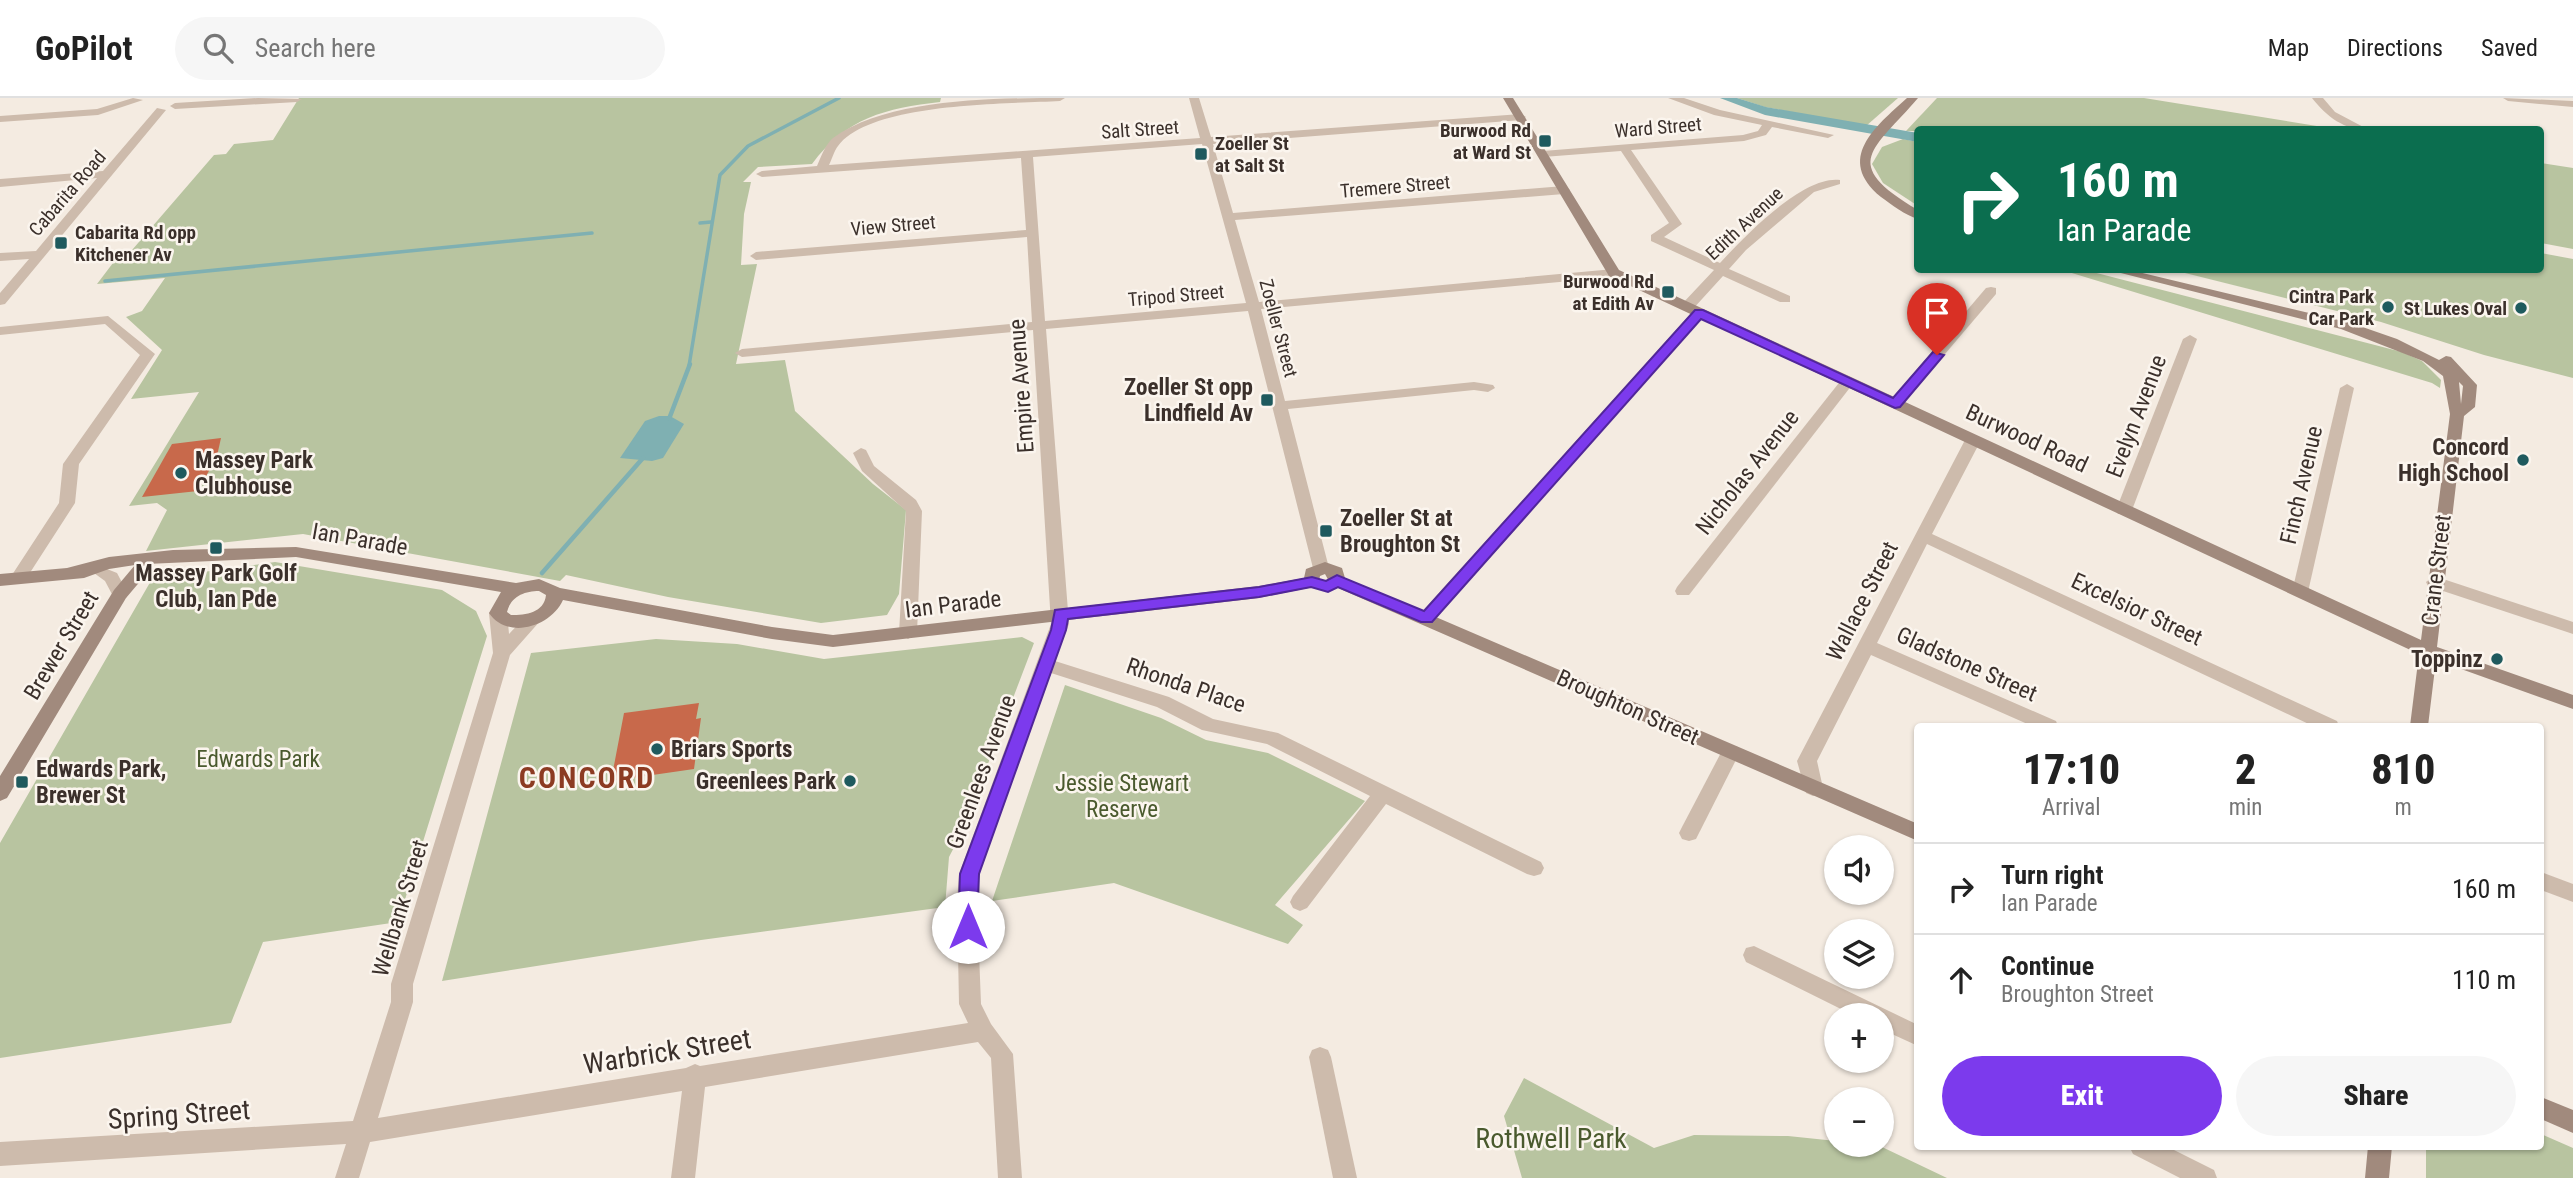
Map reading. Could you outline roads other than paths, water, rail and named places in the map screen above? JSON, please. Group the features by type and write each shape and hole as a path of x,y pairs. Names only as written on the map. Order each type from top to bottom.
{"main road":[{"path":"1508,98 1614,273"},
{"path":"1913,98 1872,137 1863,156 1869,179 1888,197 1914,213"},
{"name":"Burwood Road","path":"1614,273 2426,650 2573,702"},
{"name":"Crane Street","path":"2127,273 2342,325 2404,345 2435,361 2450,375 2453,383 2451,401 2457,414 2434,582 2419,723"},
{"name":"Ian Parade","path":"73,572 122,561 173,555 296,552 517,589 544,586 555,593 599,603 812,639 833,640 1259,592 1317,575 1328,587 1337,580"},
{"name":"Ian Parade","path":"73,572 102,573 242,554"},
{"path":"122,561 142,568"},
{"name":"Brewer Street","path":"0,793 120,594 142,568"},
{"path":"0,580 73,572"},
{"name":"Broughton Street","path":"1337,580 1914,831"},
{"path":"469,582 498,611 500,618 514,622 532,620 548,610 553,604 555,593"},
{"path":"498,611 504,598 517,589"},
{"name":"Ian Parade","path":"548,610 599,603"},
{"path":"2544,1109 2573,1122"},
{"path":"2377,1178 2380,1150"}],"street":[{"path":"821,170 834,143 873,120 909,110 1060,98"},
{"name":"Zoeller Street","path":"1195,98 1254,307 1317,575"},
{"path":"1673,98 1718,113 1828,135"},
{"path":"2317,98 2331,114 2356,126"},
{"path":"2508,98 2573,104"},
{"path":"0,119 103,111 136,99 158,106 175,101 297,99"},
{"name":"Cabarita Road","path":"0,301 109,174 158,106"},
{"name":"Salt Street","path":"762,174 1521,117"},
{"name":"Ward Street","path":"1543,154 1744,138 1762,132 1769,123"},
{"path":"1624,148 1676,224 1655,238 1785,299"},
{"name":"Empire Avenue","path":"1027,155 1060,614"},
{"path":"0,183 109,174"},
{"name":"Edith Avenue","path":"1426,618 1693,310 1720,269 1810,189 1836,182"},
{"name":"Tremere Street","path":"1229,217 1564,190"},
{"name":"View Street","path":"756,256 1033,233"},
{"path":"0,257 40,254"},
{"name":"Tripod Street","path":"742,353 1614,273"},
{"path":"1895,404 1991,290"},
{"path":"0,331 108,320 148,354 71,464 67,503 18,578"},
{"name":"Evelyn Avenue","path":"2124,510 2190,339"},
{"name":"Nicholas Avenue","path":"1684,591 1847,382"},
{"path":"1279,406 1474,386 1488,388"},
{"name":"Finch Avenue","path":"2300,592 2347,388"},
{"name":"Wallace Street","path":"1814,788 1807,761 1973,440"},
{"path":"861,453 867,468 910,503 914,511 908,633"},
{"name":"Excelsior Street","path":"1923,536 2324,723"},
{"name":"Brewer Street","path":"102,573 111,577 120,594"},
{"path":"2434,582 2573,628"},
{"name":"Wellbank Street","path":"347,1178 402,1002 402,984 430,901 502,653 498,611"},
{"name":"Greenlees Avenue","path":"1010,1178 1002,1054 983,1031 970,1004 967,901 969,874 1046,665 1060,624 1060,614"},
{"name":"Wellbank Street","path":"502,653 532,620"},
{"name":"Gladstone Street","path":"1866,646 2042,723"},
{"name":"Rhonda Place","path":"1046,665 1163,702 1209,724 1271,738 1534,868"},
{"path":"1689,833 1731,752"},
{"path":"1300,902 1383,793"},
{"path":"2544,882 2573,893"},
{"path":"1754,955 1851,1003"},
{"path":"1894,1024 1914,1034"},
{"name":"Warbrick Street","path":"361,1132 695,1075 983,1031"},
{"path":"1320,1057 1345,1178"},
{"path":"683,1178 695,1075"},
{"name":"Spring Street","path":"0,1154 361,1132"},
{"path":"2149,1150 2205,1178"}],"water":[{"path":"1720,98 1737,98 1766,107 1914,132 1914,141 1765,115"},
{"path":"659,416 670,416 684,424 663,458 652,461 620,458 645,421"}],"waterway":[{"path":"689,366 720,175 748,146 839,98"},
{"path":"700,223 711,222"},
{"path":"105,281 592,233"},
{"path":"669,419 690,364"},
{"path":"542,573 643,458"}],"place":[{"name":"Burwood Rd at Ward St","path":"1545,141"},
{"name":"Zoeller St at Salt St","path":"1201,154"},
{"name":"Cabarita Rd opp Kitchener Av","path":"61,243"},
{"name":"Burwood Rd at Edith Av","path":"1668,292"},
{"name":"Cintra Park Car Park","path":"2388,307"},
{"name":"St Lukes Oval","path":"2521,308"},
{"name":"Zoeller St opp Lindfield Av","path":"1267,400"},
{"name":"Concord High School","path":"2523,460"},
{"name":"Massey Park Clubhouse","path":"181,473"},
{"name":"Zoeller St at Broughton St","path":"1326,531"},
{"name":"Massey Park Golf Club, Ian Pde","path":"216,548"},
{"name":"Toppinz","path":"2497,659"},
{"name":"Briars Sports","path":"657,749"},
{"name":"Greenlees Park","path":"850,781"},
{"name":"Edwards Park, Brewer St","path":"22,782"}],"district":[{"name":"CONCORD","path":"587,778"}],"park label":[{"name":"Edwards Park","path":"258,759"},
{"name":"Jessie Stewart Reserve","path":"1122,796"},
{"name":"Rothwell Park","path":"1551,1138"}]}
